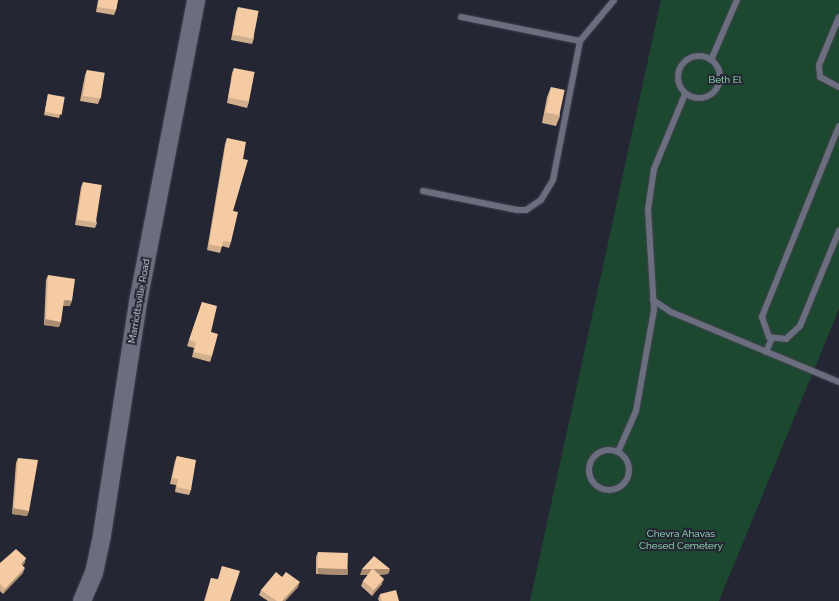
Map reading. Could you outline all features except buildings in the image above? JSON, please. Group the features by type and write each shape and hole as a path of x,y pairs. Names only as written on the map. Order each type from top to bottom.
{"main road":[{"name":"Marriottsville Road","path":"82,601 99,550 138,302 196,0"}],"lane":[{"path":"423,191 517,210 526,210 541,200 553,180 580,41 614,0"},
{"path":"711,60 737,0"},
{"path":"461,17 580,41"},
{"path":"839,17 819,65 820,77 839,86"},
{"path":"691,57 711,60 720,73 717,88 706,97 685,94 677,82 680,66 691,57"},
{"path":"618,452 636,411 648,361 654,300 650,192 660,147 685,94"},
{"path":"839,126 762,317 764,330 772,338 786,339 800,326 839,231"},
{"path":"654,300 671,312 839,382"},
{"path":"766,352 772,338"},
{"path":"601,450 618,452 629,466 626,481 615,489 597,487 589,475 591,460 601,450"}],"green space":[{"path":"661,0 839,0 839,309 719,601 530,601"}],"park label":[{"name":"Beth El","path":"725,80"},
{"name":"Chevra Ahavas Chesed Cemetery","path":"681,538"}]}
